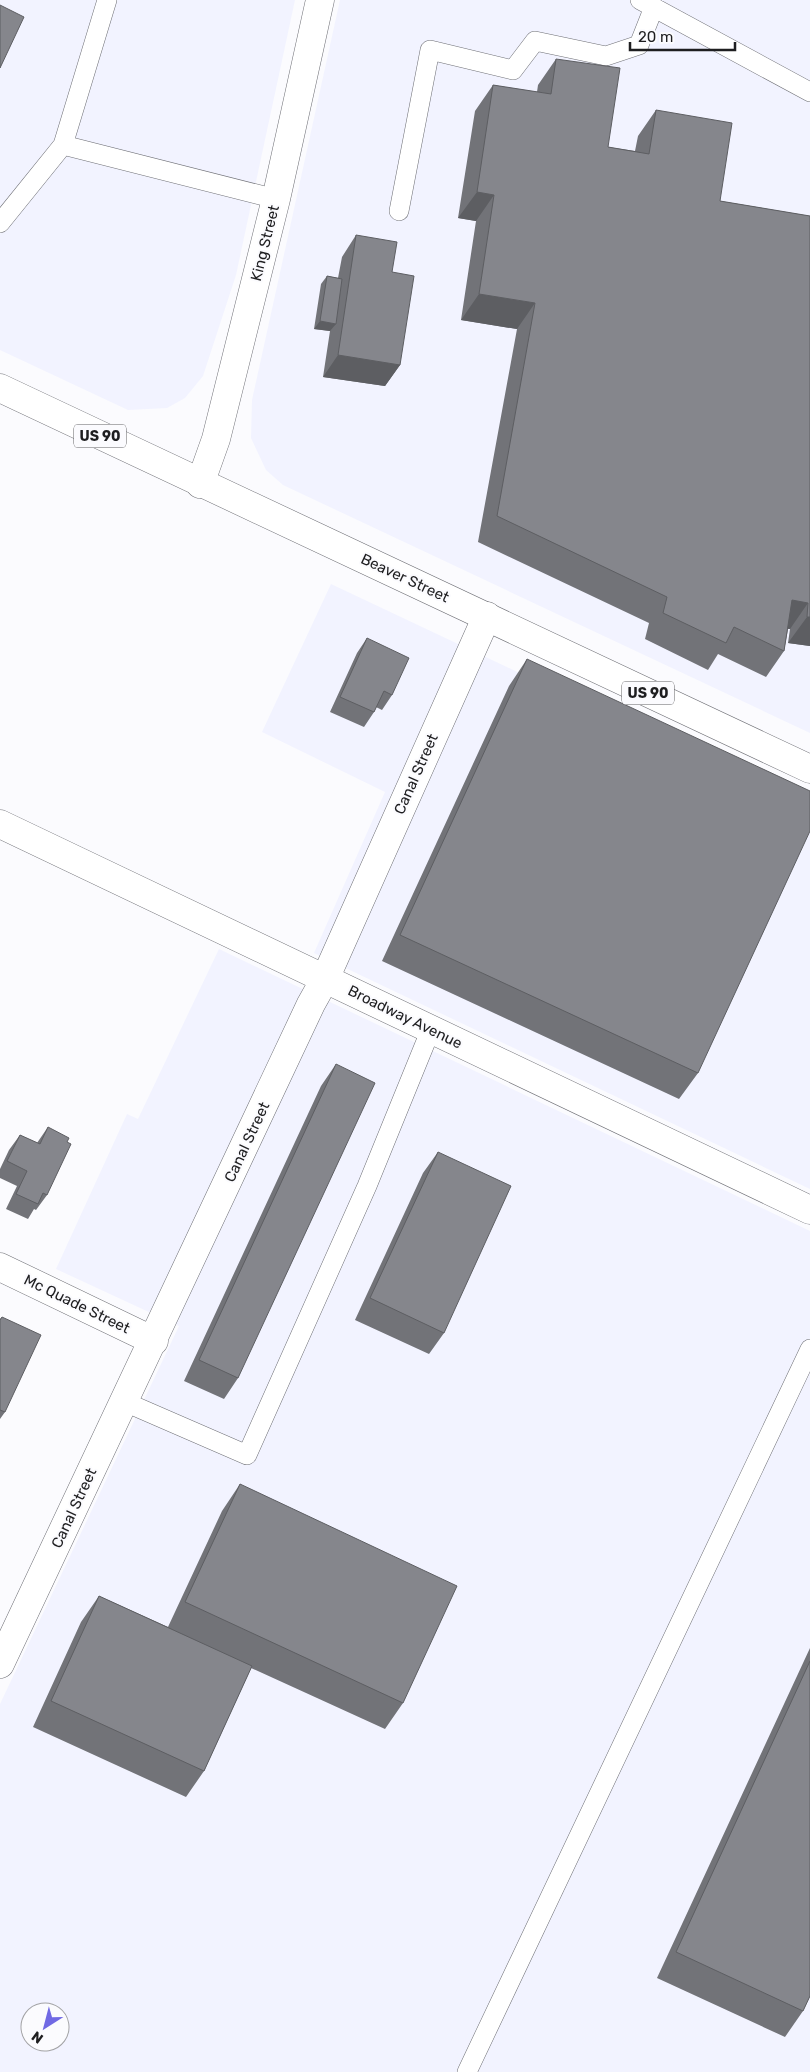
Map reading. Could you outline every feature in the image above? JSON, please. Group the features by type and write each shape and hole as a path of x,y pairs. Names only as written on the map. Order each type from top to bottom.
{"street":[{"name":"King Street","path":"200,484 216,439 276,199 320,0"},
{"name":"Beaver Street","path":"0,388 200,484 487,616 810,769"},
{"name":"Canal Street","path":"0,1664 154,1341 311,1004 325,979 487,616"},
{"name":"Broadway Avenue","path":"0,824 810,1210"},
{"name":"Mc Quade Street","path":"0,1267 154,1341"}],"lane":[{"path":"0,223 63,145 107,0"},
{"path":"399,211 430,50 513,70 535,42 606,56 639,45 647,3 810,92"},
{"path":"63,145 276,199"},
{"path":"125,1402 247,1455 367,1186 431,1029"},
{"path":"467,2072 810,1349"}],"shaded area":[{"path":"0,0 295,0 236,275 203,376 185,398 167,408 128,410 0,350"},
{"path":"340,0 810,0 810,733 283,485 266,470 251,438 252,400"},
{"path":"331,584 810,810 810,1189 314,953 385,792 262,732"},
{"path":"219,949 810,1231 810,2072 0,2072 0,1704 179,1326 56,1269 127,1114 138,1119"}],"building":[{"path":"0,5 24,17 0,68"},
{"path":"556,59 620,68 608,147 649,154 656,110 732,123 720,201 810,216 810,617 807,617 808,603 792,600 784,651 734,627 726,643 663,613 667,597 497,516 535,303 479,294 494,195 477,192 493,85 551,94"},
{"path":"356,235 397,242 392,272 414,276 400,365 338,355"},
{"path":"327,276 342,279 336,324 320,321"},
{"path":"367,638 409,658 392,695 384,691 374,712 340,697"},
{"path":"527,659 810,791 810,831 698,1073 400,935"},
{"path":"336,1064 375,1083 238,1378 199,1360"},
{"path":"48,1127 69,1138 67,1142 71,1144 47,1195 43,1193 38,1204 16,1194 27,1171 7,1161 20,1135 40,1144"},
{"path":"438,1152 511,1186 444,1333 370,1298"},
{"path":"2,1317 41,1335 5,1412 0,1410 0,1320"},
{"path":"240,1484 457,1586 403,1703 185,1602"},
{"path":"99,1596 252,1666 204,1771 51,1701"},
{"path":"810,1661 810,1996 803,2011 676,1952"}]}
